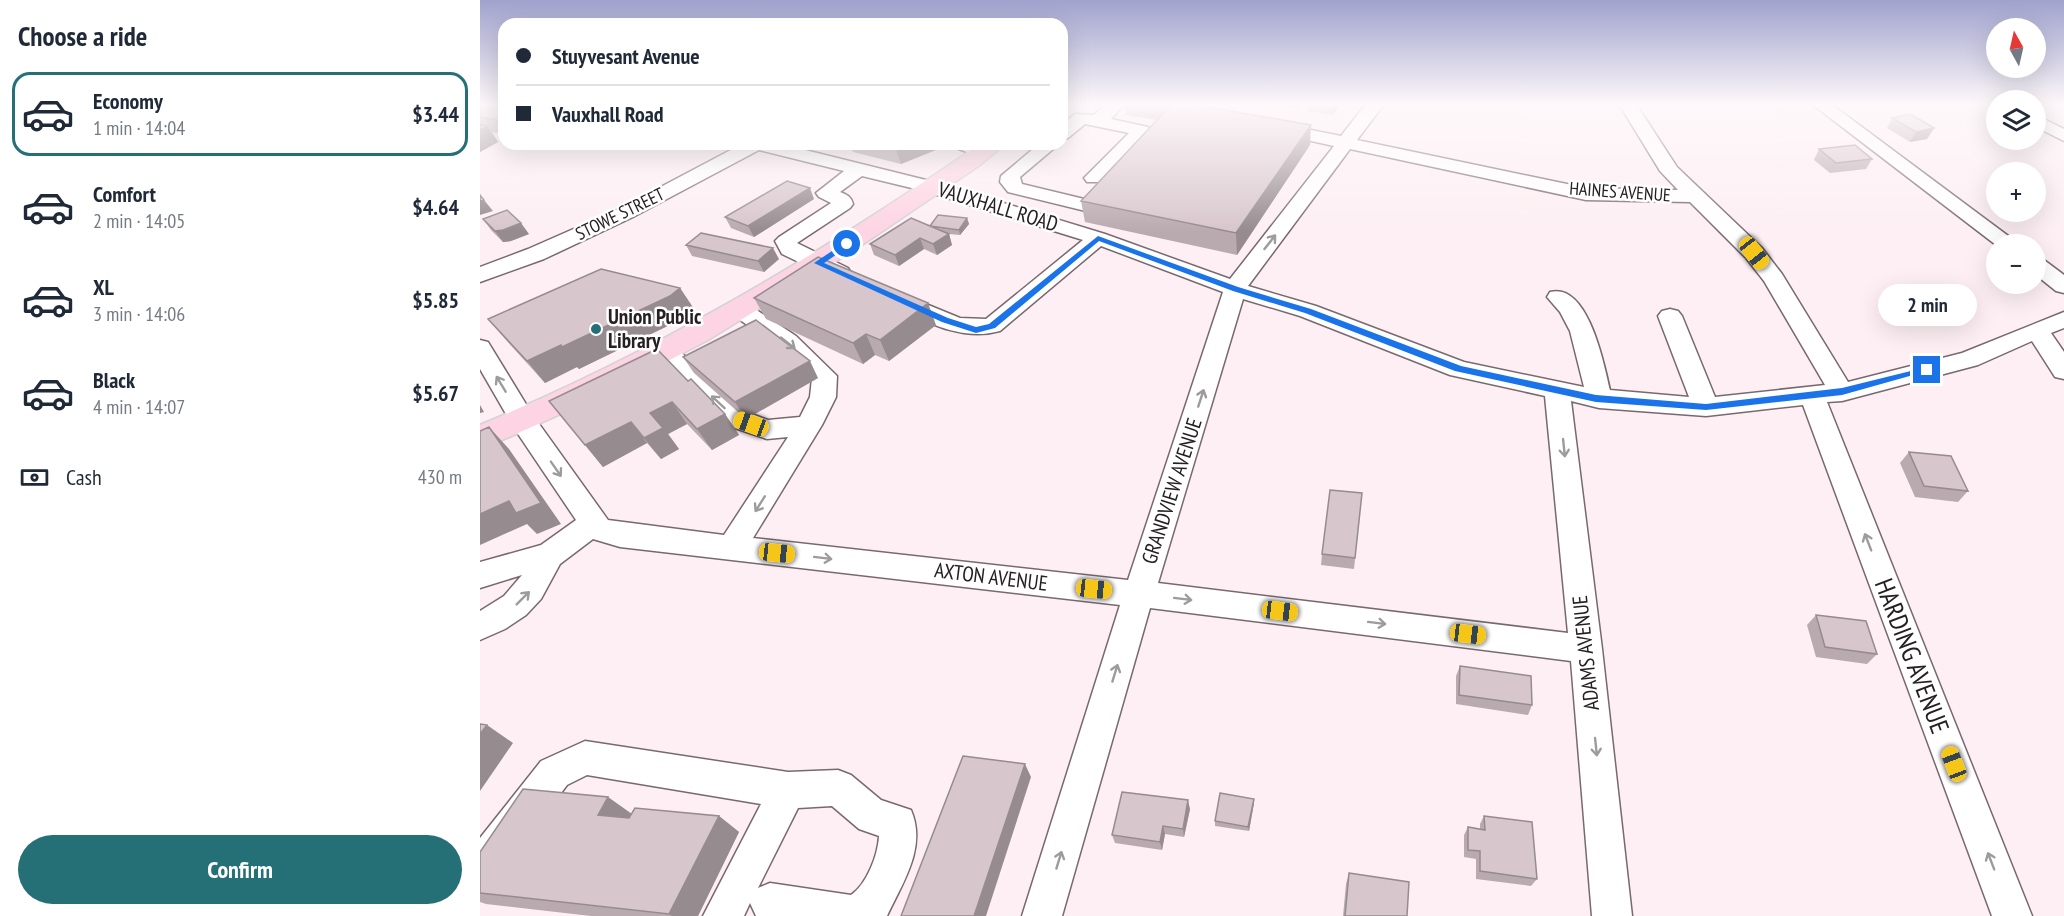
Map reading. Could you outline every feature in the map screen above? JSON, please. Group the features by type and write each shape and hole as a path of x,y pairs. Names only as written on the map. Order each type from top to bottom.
{"main road":[{"path":"480,438 523,421 741,310 818,263 931,187 976,150"}],"street":[{"path":"1094,178 1126,147"},
{"name":"GRANDVIEW AVENUE","path":"1042,916 1139,594 1235,289 1344,147"},
{"name":"HAINES AVENUE","path":"1365,147 1586,194 1696,196"},
{"name":"HARDING AVENUE","path":"1655,147 1670,171 1754,253 1774,279 1827,394 2012,916"},
{"path":"1878,147 1995,234"},
{"name":"STOWE STREET","path":"480,275 536,254 626,213 749,150"},
{"name":"VAUXHALL ROAD","path":"786,150 931,187 1098,238 1235,289 1308,311 1459,369 1599,399 1706,407 1827,394 1969,359 2064,319"},
{"path":"1042,150 1011,176 1010,182 1016,188 1102,209"},
{"path":"860,168 826,193 842,200 843,204 786,242 790,249 860,282"},
{"path":"882,292 945,320 976,330 992,326 1098,238"},
{"path":"2046,272 2064,286"},
{"path":"1557,297 1569,307 1581,328 1590,355 1599,399"},
{"path":"732,548 809,425 823,397 825,376 788,342 741,310"},
{"path":"1670,316 1706,407"},
{"path":"2037,330 2064,371"},
{"path":"480,348 523,421 594,523 550,555 480,575"},
{"path":"664,351 735,418 767,430 809,425"},
{"name":"ADAMS AVENUE","path":"1557,390 1586,649 1612,916"},
{"name":"AXTON AVENUE","path":"594,523 598,529 620,535 1139,594 1586,649"},
{"path":"480,626 502,617 527,596 550,555"},
{"path":"480,869 554,773 585,758 788,790 838,788 872,816 898,823 897,852 873,903 855,915 770,903"},
{"path":"723,916 788,790"}],"building":[{"path":"1132,147 1296,147 1236,233 1081,201"},
{"path":"1857,147 1872,159 1836,163 1819,149"},
{"path":"787,181 810,188 748,226 725,217"},
{"path":"507,210 521,223 495,231 483,219"},
{"path":"938,215 967,218 959,230 930,226"},
{"path":"911,218 949,234 933,244 920,238 895,255 870,244"},
{"path":"701,233 773,248 758,261 686,245"},
{"path":"818,257 928,303 880,340 866,334 853,343 754,298"},
{"path":"601,269 680,288 670,296 527,361 488,319"},
{"path":"756,320 810,361 735,402 683,357"},
{"path":"657,349 688,381 691,379 725,414 697,429 672,402 650,413 663,428 644,438 631,422 585,445 549,401"},
{"path":"489,427 541,503 516,513 509,501 480,514 480,431"},
{"path":"1909,452 1951,456 1968,491 1924,486"},
{"path":"1330,490 1362,493 1355,558 1322,554"},
{"path":"1816,615 1866,621 1877,654 1825,647"},
{"path":"1460,666 1531,676 1532,705 1459,695"},
{"path":"480,724 487,725 480,734"},
{"path":"963,756 1025,764 974,916 901,916"},
{"path":"523,789 608,797 598,815 629,818 635,808 719,816 669,914 480,893 480,852"},
{"path":"1122,792 1188,800 1183,829 1163,826 1160,842 1112,835"},
{"path":"1220,793 1254,799 1248,827 1215,821"},
{"path":"1484,816 1532,822 1537,879 1480,871 1480,851 1468,850 1468,827 1485,830"},
{"path":"1349,873 1409,882 1407,916 1345,916"}],"place":[{"name":"Union Public Library","path":"596,329"}],"route":[{"path":"847,244 818,263 945,320 976,330 992,326 1098,238 1235,289 1308,311 1459,369 1596,398 1706,407 1842,392 1927,370"}]}
